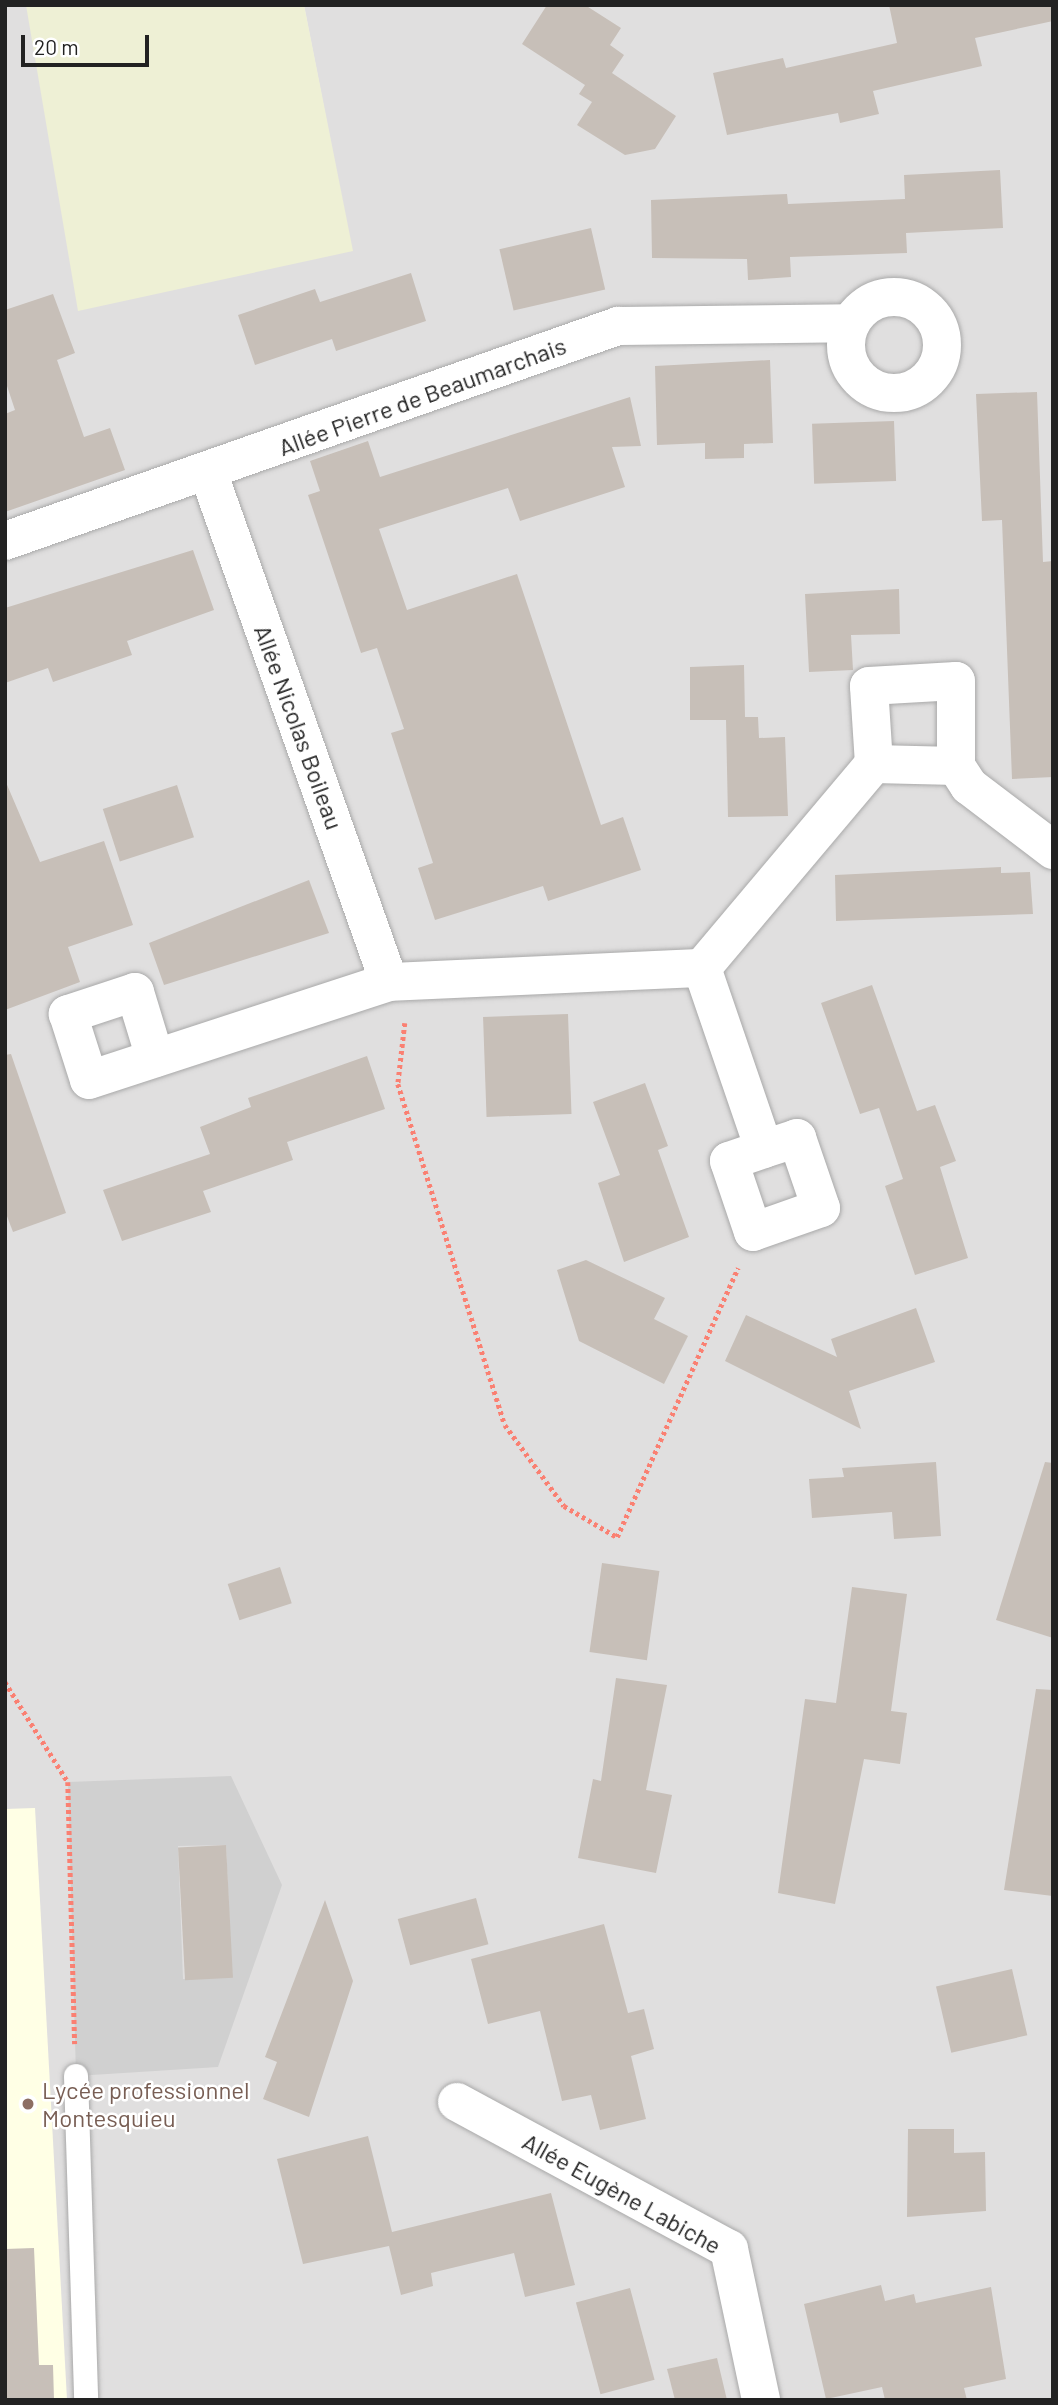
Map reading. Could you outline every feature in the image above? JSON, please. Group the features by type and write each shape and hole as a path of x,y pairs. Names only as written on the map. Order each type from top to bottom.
{"street":[{"name":"Allée Pierre de Beaumarchais","path":"5,541 618,326 851,323"},
{"name":"Allée Nicolas Boileau","path":"208,472 389,982"},
{"path":"155,1058 389,982 702,968 874,764 869,686 956,681 956,766 969,786 1053,850"},
{"path":"874,764 956,766"},
{"path":"702,968 764,1149"},
{"path":"797,1138 821,1208 753,1231 729,1161 764,1149 797,1138"},
{"name":"Allée Eugène Labiche","path":"457,2102 729,2249 761,2400"}],"lane":[{"path":"76,2076 86,2400"}],"path":[{"path":"389,982 406,1027 398,1084 505,1425 564,1506 617,1537 753,1231"},
{"path":"5,1682 68,1782 76,2076"}],"shaded area":[{"path":"5,5 26,5 352,251 304,5 1053,5 1053,2400 5,2400"},
{"path":"26,5 304,5 353,251 78,311"},
{"path":"231,1776 282,1885 218,2067 76,2076 68,1782","holes":["226,1845 232,1977 183,1979 178,1846"]},
{"name":"Lycée professionnel Montesquieu","path":"35,1808 67,2400 5,2400 5,1809"}],"building":[{"path":"547,5 585,5 621,28 610,45 624,55 612,73 676,116 655,149 625,155 577,125 592,102 579,94 585,85 522,44"},
{"path":"889,5 1053,5 1053,21 975,38 982,66 873,91 879,114 840,123 838,113 727,135 713,73 783,58 786,68 897,43"},
{"path":"1000,170 1003,228 906,233 907,253 790,257 791,277 748,280 747,259 652,258 651,200 787,194 788,204 905,199 904,175"},
{"path":"591,228 605,289 514,311 499,249"},
{"path":"411,273 426,321 336,351 332,339 255,365 238,315 315,289 320,302"},
{"path":"53,294 75,353 57,360 84,437 110,428 125,470 5,512 5,414 15,410 5,380 5,310"},
{"path":"770,360 773,443 744,444 744,458 705,459 705,443 657,445 655,366"},
{"path":"1037,392 1043,562 1053,561 1053,777 1012,779 1002,520 982,521 976,394"},
{"path":"630,397 641,446 612,447 625,487 520,521 508,488 379,529 407,610 517,574 601,825 623,817 641,870 548,901 543,886 435,920 418,868 433,863 391,733 404,729 377,648 361,653 308,495 320,491 310,461 368,441 380,477"},
{"path":"894,421 896,481 814,484 812,424"},
{"path":"193,550 214,610 127,641 132,655 53,682 48,668 5,683 5,608"},
{"path":"899,589 900,634 851,635 853,670 809,672 805,594"},
{"path":"744,665 745,717 758,717 759,738 785,737 788,816 728,817 726,720 690,720 690,667"},
{"path":"5,780 40,862 104,841 133,925 68,947 80,982 5,1010"},
{"path":"177,785 194,837 120,861 103,809"},
{"path":"1001,867 1001,873 1030,872 1033,914 836,921 835,875"},
{"path":"309,880 329,933 164,985 149,943"},
{"path":"872,985 917,1111 935,1105 956,1161 940,1167 968,1258 915,1275 885,1186 903,1179 879,1108 860,1114 821,1003"},
{"path":"568,1014 571,1114 487,1117 483,1017"},
{"path":"11,1054 66,1213 13,1232 5,1211 5,1055"},
{"path":"367,1056 385,1109 287,1142 293,1160 203,1191 211,1212 122,1241 103,1190 210,1154 200,1127 251,1107 248,1098"},
{"path":"645,1083 668,1146 658,1150 689,1237 624,1262 598,1183 620,1175 593,1102"},
{"path":"586,1260 665,1298 654,1319 688,1336 664,1384 579,1341 557,1270"},
{"path":"916,1308 935,1362 849,1391 861,1429 725,1361 746,1315 837,1357 831,1339"},
{"path":"936,1462 941,1536 894,1539 892,1512 812,1518 809,1479 844,1477 842,1468"},
{"path":"1045,1462 1053,1463 1053,1638 996,1620"},
{"path":"602,1563 659,1571 647,1660 589,1652"},
{"path":"280,1567 292,1603 239,1620 228,1584"},
{"path":"852,1587 907,1594 891,1711 907,1713 900,1764 864,1759 835,1904 778,1893 805,1699 836,1703"},
{"path":"616,1678 667,1685 646,1790 672,1795 656,1873 578,1858 593,1779 601,1781"},
{"path":"1036,1689 1053,1690 1053,1896 1004,1890"},
{"path":"226,1845 233,1978 185,1980 178,1848"},
{"path":"476,1898 488,1944 410,1965 398,1919"},
{"path":"325,1900 353,1981 309,2117 263,2099 277,2062 265,2057"},
{"path":"604,1924 628,2013 644,2009 654,2049 631,2056 646,2119 600,2130 591,2095 562,2101 540,2011 488,2024 471,1959"},
{"path":"1012,1969 1027,2035 951,2053 936,1987"},
{"path":"908,2129 954,2129 954,2153 985,2152 986,2211 907,2217"},
{"path":"368,2136 392,2232 551,2193 575,2285 525,2297 514,2253 431,2273 433,2286 401,2295 389,2246 303,2264 277,2159"},
{"path":"34,2248 39,2365 53,2365 54,2400 5,2400 5,2249"},
{"path":"881,2285 885,2301 914,2294 916,2303 991,2287 1006,2379 964,2388 967,2400 885,2400 882,2387 826,2399 804,2304"},
{"path":"630,2288 655,2380 600,2394 576,2302"},
{"path":"717,2358 727,2400 675,2400 667,2369"}],"place":[{"name":"Lycée professionnel Montesquieu","path":"28,2104"}]}
